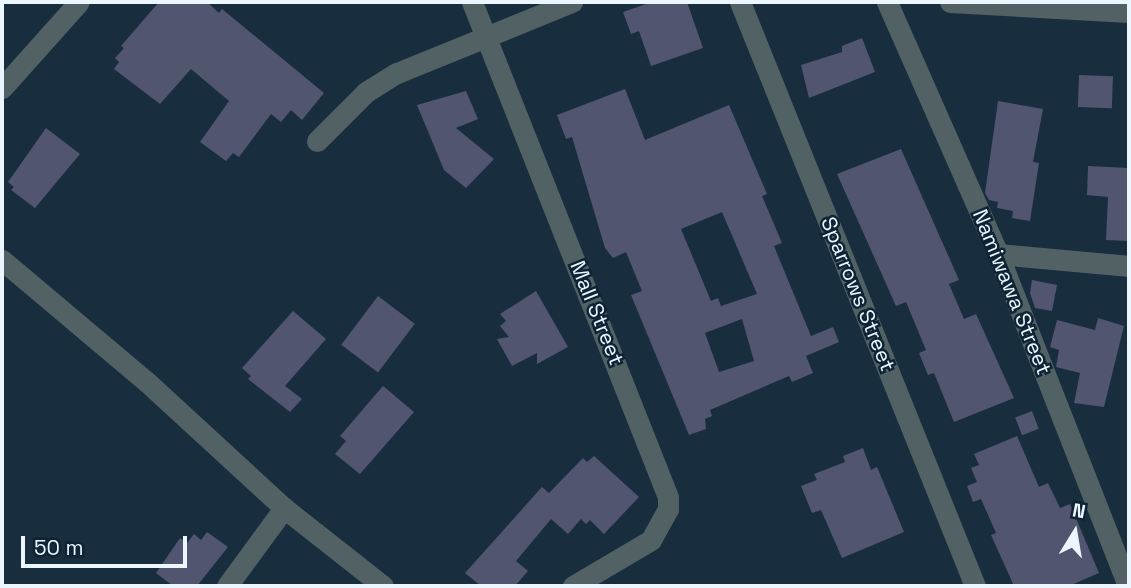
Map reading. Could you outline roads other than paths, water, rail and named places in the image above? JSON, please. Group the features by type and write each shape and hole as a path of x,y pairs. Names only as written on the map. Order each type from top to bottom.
{"street":[{"path":"2,88 79,2"},
{"name":"Mall Street","path":"472,2 668,497 668,509 651,540 573,586"},
{"path":"317,141 366,92 397,73 487,39 572,2"},
{"name":"Sparrows Street","path":"740,2 975,586"},
{"name":"Namiwawa Street","path":"887,2 998,254 1128,586"},
{"path":"950,2 1129,12"},
{"path":"998,254 1129,266"},
{"path":"2,260 147,382 284,508 383,586"},
{"path":"227,586 284,508"},
{"path":"1107,532 1129,533"}]}
